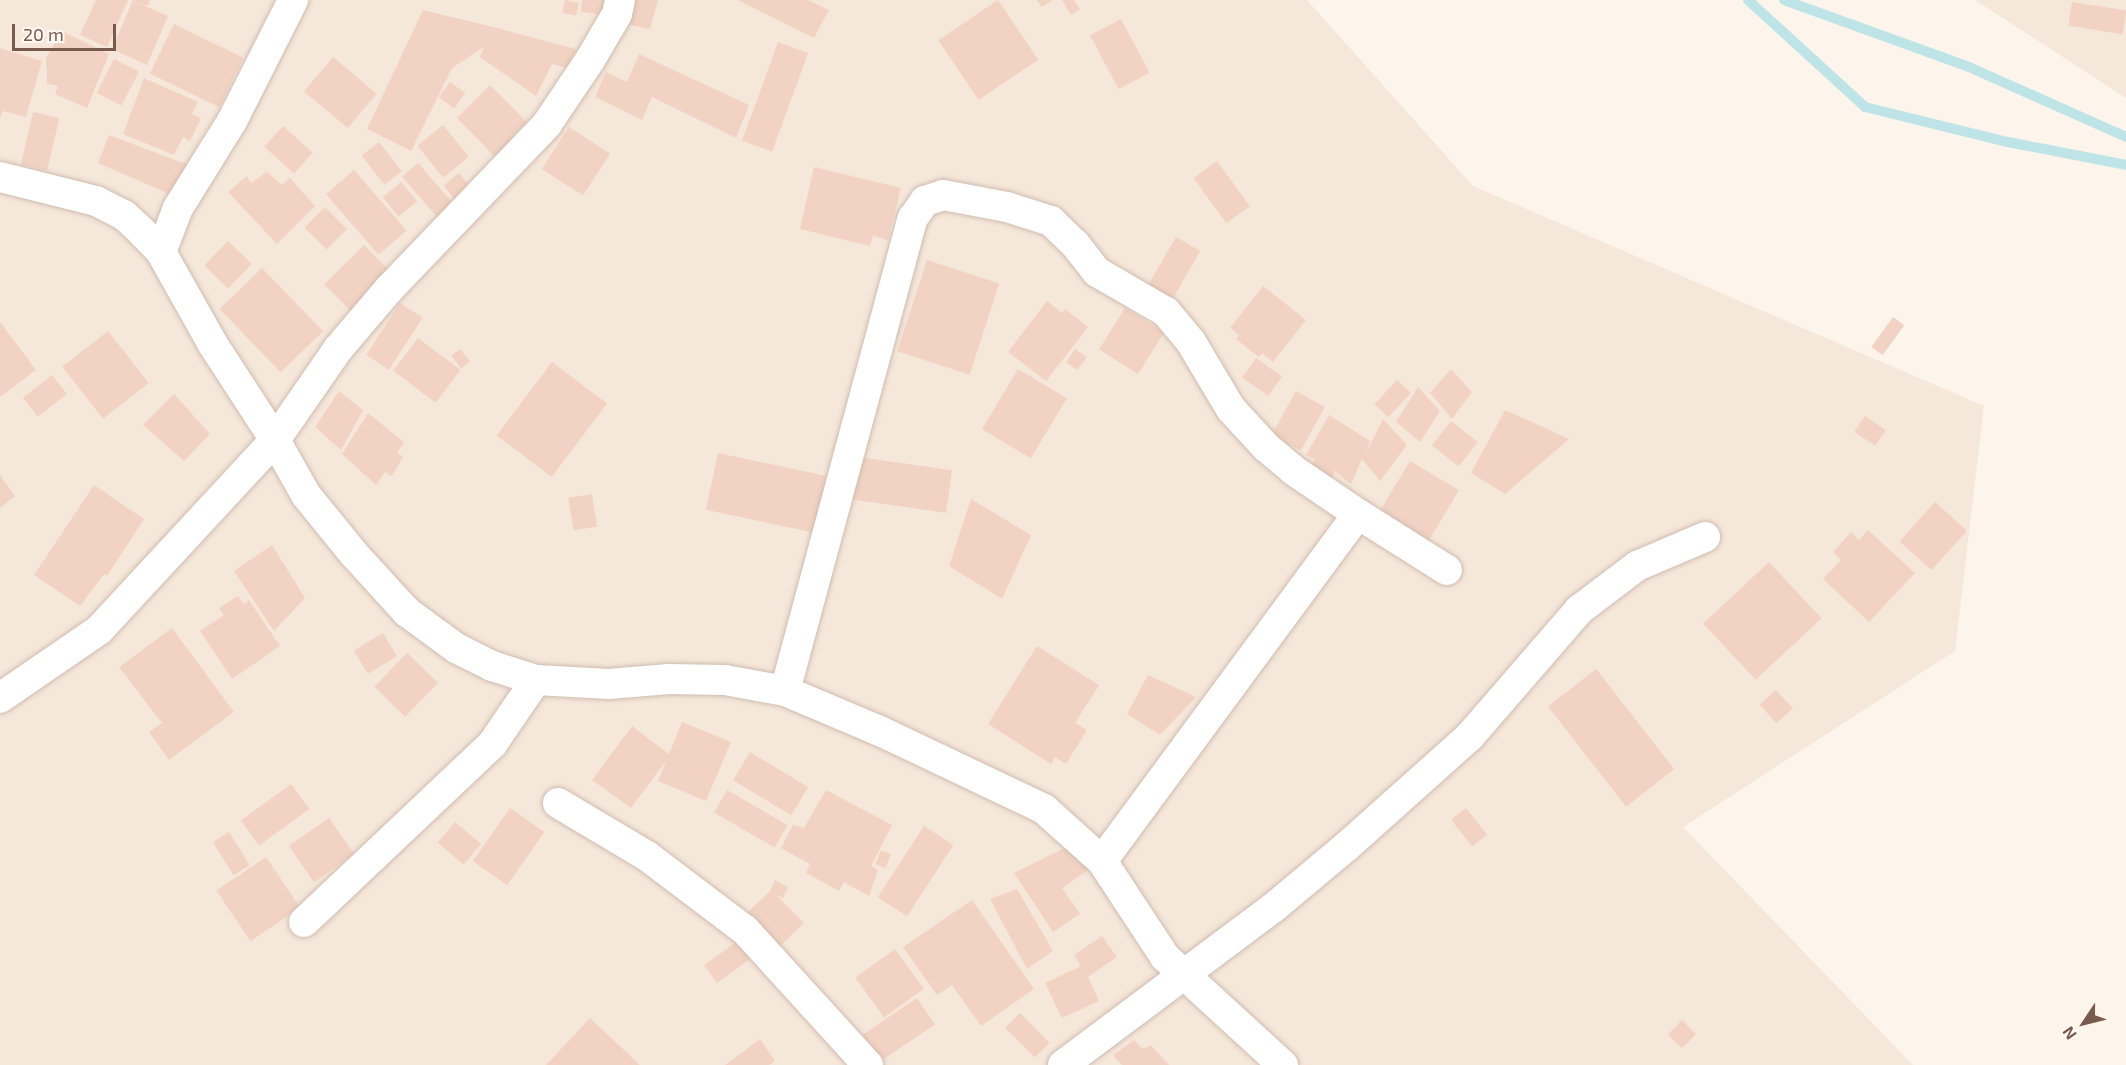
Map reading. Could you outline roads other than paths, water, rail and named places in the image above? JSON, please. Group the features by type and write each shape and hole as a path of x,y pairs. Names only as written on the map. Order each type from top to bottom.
{"street":[{"path":"161,252 178,208 232,121 293,0"},
{"path":"0,698 99,630 275,440 338,349 390,288 547,124 590,60 617,14 620,0"},
{"path":"0,177 96,201 124,216 161,252 212,343 275,440 306,495 354,554 407,612 456,648 492,666 536,680 609,684 669,679 725,680 785,691 882,732 1044,809 1102,861 1165,957 1283,1065"},
{"path":"785,691 913,218 925,201 943,195 1007,207 1051,221 1076,244 1097,272 1166,312 1191,342 1231,409 1266,447 1293,470 1447,570"},
{"path":"1102,861 1358,514"},
{"path":"1063,1065 1089,1048 1182,974 1273,908 1346,847 1470,736 1579,610 1637,566 1705,537"},
{"path":"304,922 493,743 536,680"},
{"path":"558,803 646,856 745,930 868,1065"}],"waterway":[{"path":"1748,0 1865,107 2008,142 2126,165"},
{"path":"1784,0 1969,67 2126,137"}]}
